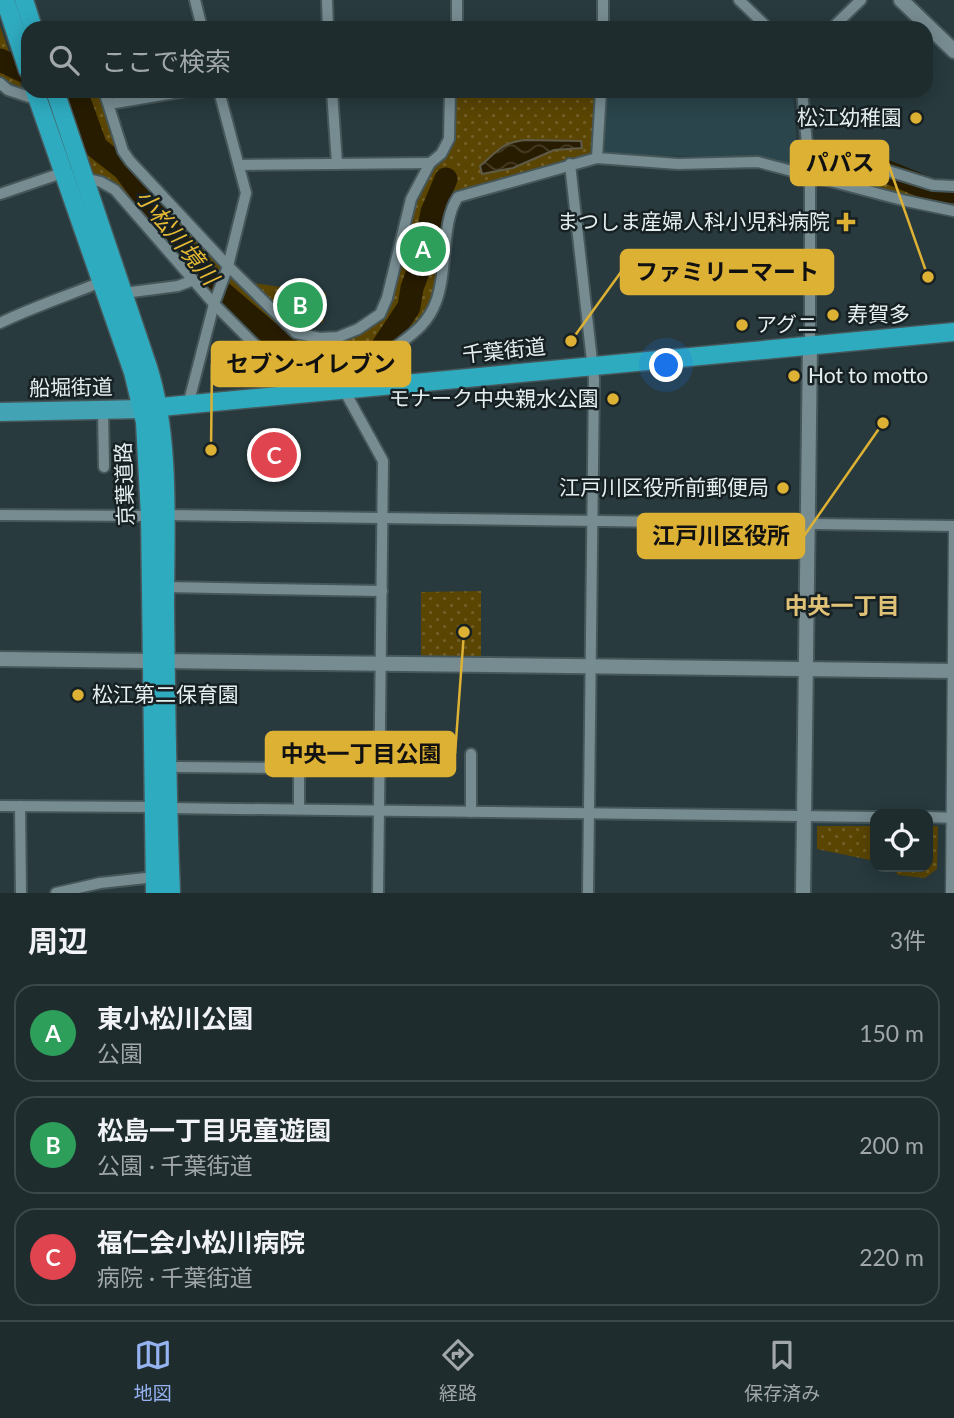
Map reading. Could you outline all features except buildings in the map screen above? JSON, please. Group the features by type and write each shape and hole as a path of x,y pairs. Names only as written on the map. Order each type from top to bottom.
{"highway":[{"path":"5,0 21,49"},
{"path":"24,0 31,21"},
{"name":"京葉道路","path":"37,98 133,372 150,408"},
{"name":"京葉道路","path":"57,98 155,390 150,408 165,587 159,661"},
{"name":"千葉街道","path":"150,408 954,331"},
{"name":"京葉道路","path":"155,885 160,808 157,516"},
{"name":"京葉道路","path":"160,808 171,893"}],"main road":[{"name":"船堀街道","path":"0,412 150,408"}],"street":[{"path":"195,0 200,21"},
{"path":"327,0 328,21"},
{"path":"457,0 457,21"},
{"path":"603,0 603,21"},
{"path":"739,0 761,21"},
{"path":"839,21 861,0"},
{"path":"901,0 923,21"},
{"path":"933,31 954,51"},
{"path":"0,83 8,90 21,92"},
{"path":"107,98 123,152 226,270 296,332 329,338 358,329 380,314 387,298 411,199 430,163 441,154 449,139 450,98"},
{"path":"109,104 145,98"},
{"path":"188,405 246,193 221,98"},
{"path":"332,98 337,164"},
{"path":"597,158 601,98"},
{"path":"803,98 810,176 803,893"},
{"path":"806,145 933,185 954,187"},
{"path":"367,388 377,364 422,327 436,302 445,264 450,208 458,197 597,158 678,164 758,162 954,211"},
{"path":"239,165 430,163"},
{"path":"570,164 594,365 588,893"},
{"path":"0,194 62,173"},
{"path":"84,178 115,190 194,280 268,358 297,376 313,393"},
{"path":"124,293 178,286 194,280"},
{"path":"0,323 27,309 52,303 101,282"},
{"path":"344,390 383,461 378,893"},
{"path":"103,410 104,467"},
{"path":"0,514 592,522 807,522 954,526 953,818 950,893"},
{"path":"165,587 382,591"},
{"path":"0,659 953,671"},
{"path":"471,754 471,812"},
{"path":"178,767 299,768 299,809"},
{"path":"0,806 870,817"},
{"path":"20,806 21,893"},
{"path":"933,817 953,818"},
{"path":"56,893 100,883 155,885"}],"shaded area":[{"path":"0,26 21,88 0,78"},
{"path":"57,98 106,98 123,151 296,333 338,337 380,314 411,199 449,139 450,98 601,98 597,158 458,197 445,264 422,328 377,364 367,388 313,393 268,358 115,190 84,178"},
{"path":"607,98 793,98 798,167 759,157 603,155"},
{"path":"809,149 954,189 954,209 813,173"},
{"path":"253,283 326,293 323,323 287,318"},
{"path":"481,591 481,660 421,659 421,592"},
{"path":"817,826 870,826 870,860 817,849"},
{"path":"933,826 938,826 937,869 933,872"},
{"path":"896,872 933,872 925,878 898,875"}],"water":[{"path":"525,140 581,141 582,148 554,150 513,168 482,174 480,166 500,149 510,143"}],"waterway":[{"name":"小松川境川","path":"0,60 21,70"},
{"name":"小松川境川","path":"75,98 79,100 96,147 124,169 204,277 306,362 338,364 377,355 409,307 412,288 424,255 432,212 446,179"},
{"name":"小松川境川","path":"827,157 862,168 880,169 932,190 954,192"}],"place":[{"name":"松江幼稚園","path":"916,118"},
{"name":"まつしま産婦人科小児科病院","path":"846,222"},
{"name":"東小松川公園","path":"423,249"},
{"name":"パパス","path":"928,277"},
{"name":"松島一丁目児童遊園","path":"300,305"},
{"name":"寿賀多","path":"833,315"},
{"name":"アグニ","path":"742,325"},
{"name":"ファミリーマート","path":"571,341"},
{"name":"Hot to motto","path":"794,376"},
{"name":"モナーク中央親水公園","path":"613,399"},
{"name":"江戸川区役所","path":"883,423"},
{"name":"セブン-イレブン","path":"211,450"},
{"name":"福仁会小松川病院","path":"274,455"},
{"name":"江戸川区役所前郵便局","path":"783,488"},
{"name":"中央一丁目公園","path":"464,632"},
{"name":"松江第二保育園","path":"78,695"}],"district":[{"name":"中央一丁目","path":"842,606"}]}
